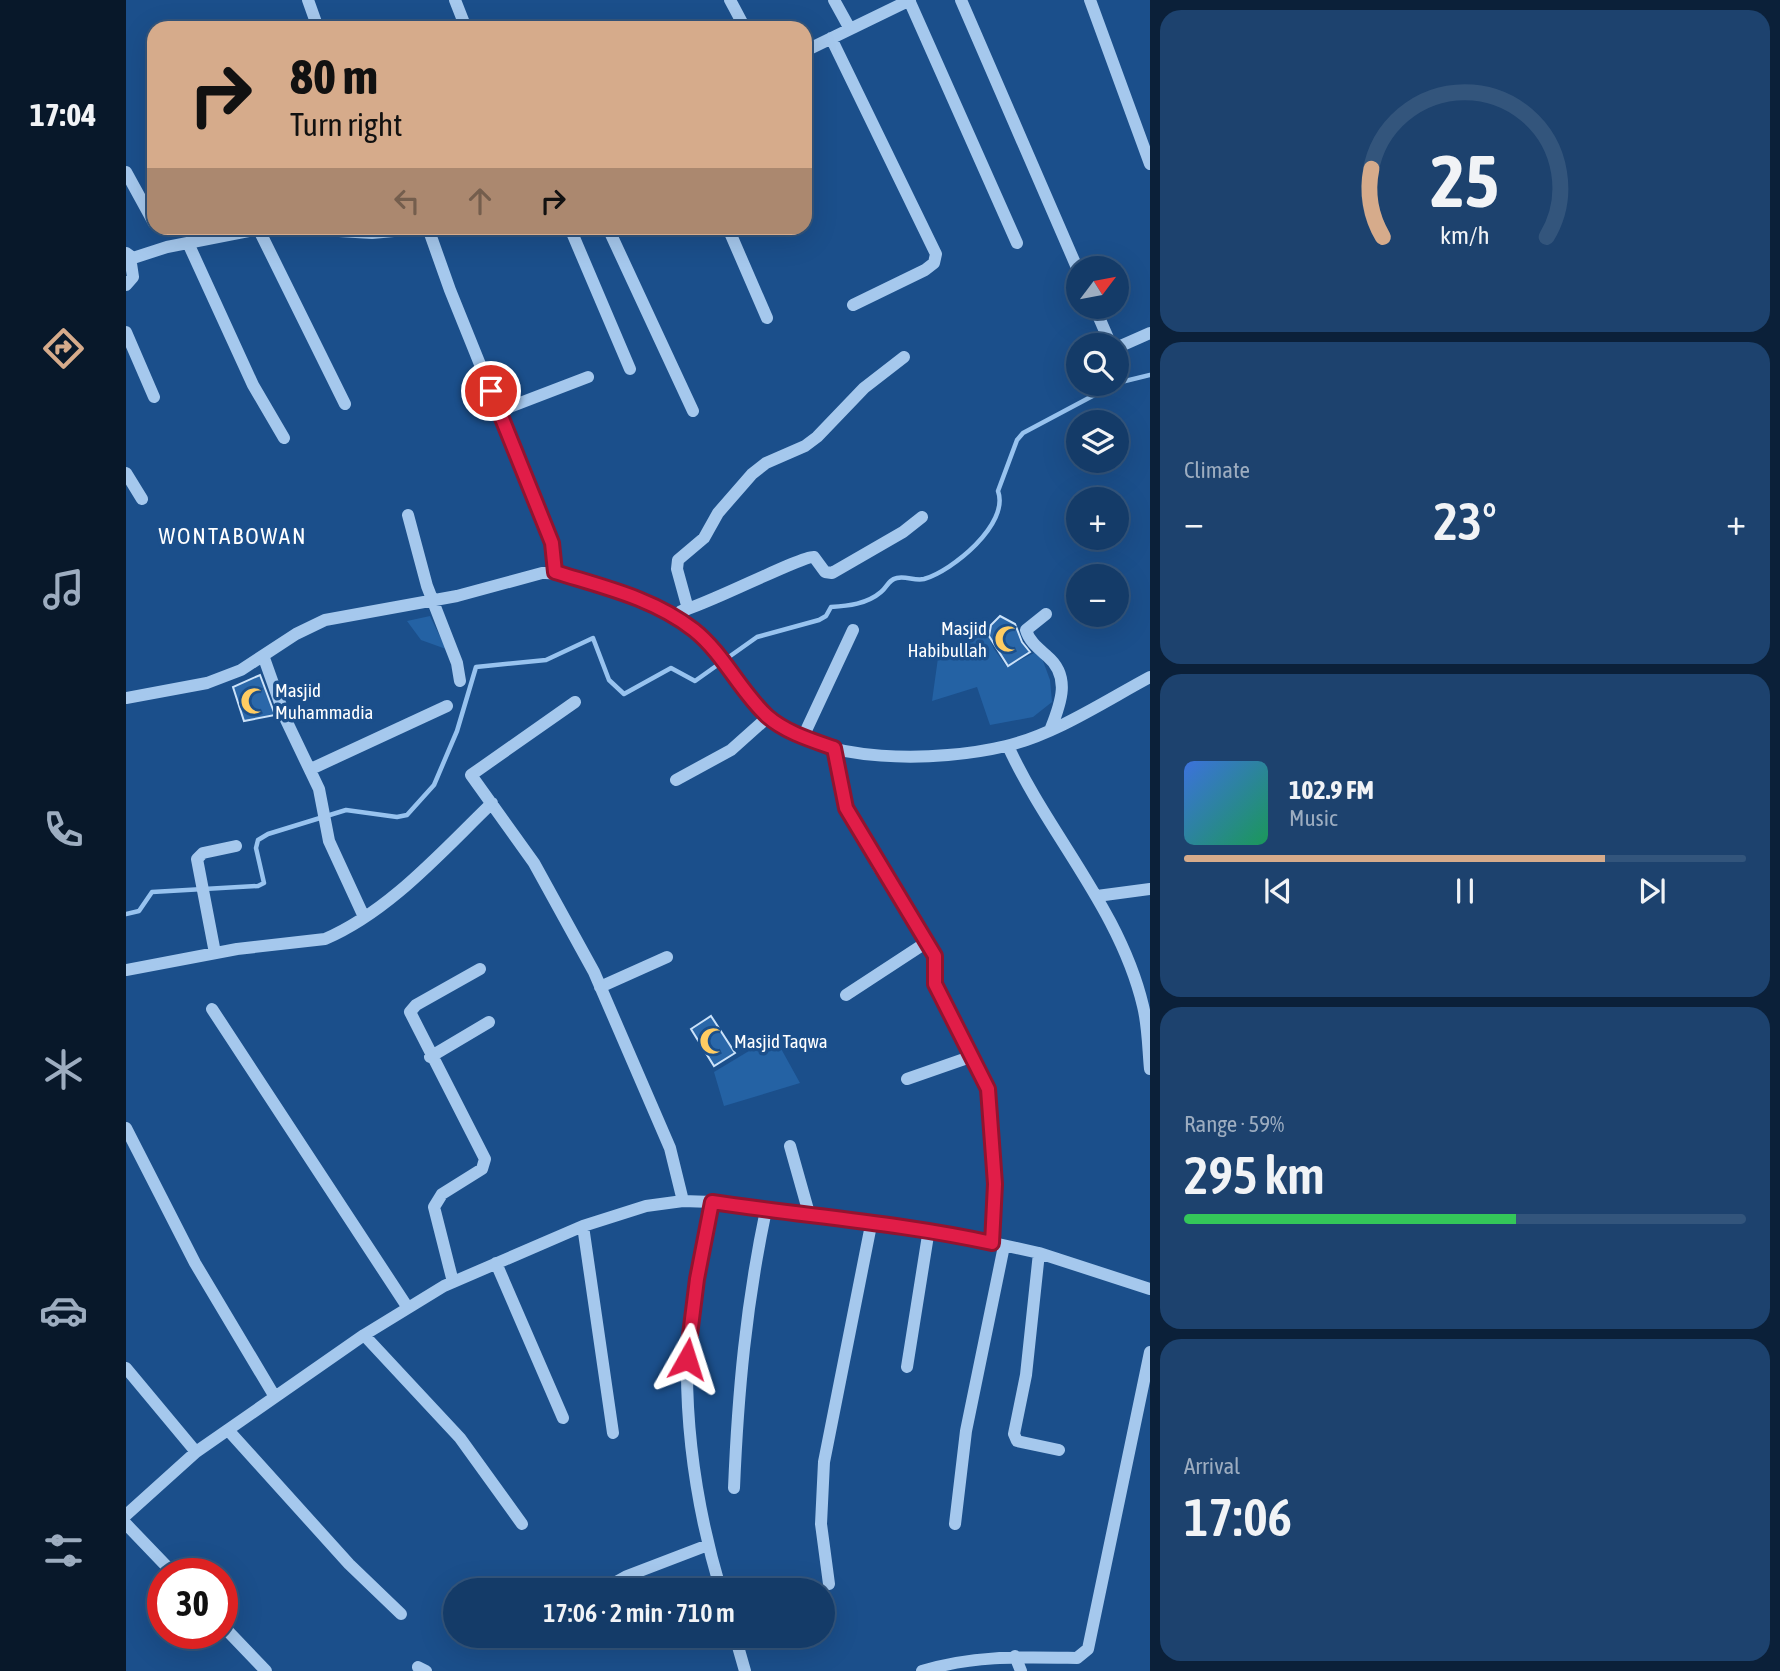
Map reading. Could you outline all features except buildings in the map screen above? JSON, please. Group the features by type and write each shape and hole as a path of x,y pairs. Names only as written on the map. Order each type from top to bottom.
{"street":[{"path":"308,0 316,21"},
{"path":"455,0 463,21"},
{"path":"730,0 741,21"},
{"path":"834,0 850,29"},
{"path":"961,0 1072,256"},
{"path":"1090,0 1150,163"},
{"path":"812,48 903,1 1017,243"},
{"path":"831,38 936,254 934,263 925,270 853,305"},
{"path":"126,172 147,210"},
{"path":"160,235 167,247"},
{"path":"126,285 133,276 128,255 226,235"},
{"path":"262,235 345,404"},
{"path":"430,235 552,543 555,572"},
{"path":"573,235 630,369"},
{"path":"611,235 692,411"},
{"path":"731,235 767,318"},
{"path":"188,243 253,385 284,438"},
{"path":"126,332 154,397"},
{"path":"1129,342 1150,333"},
{"path":"688,609 677,569 678,560 704,538 743,482 766,463 805,446 817,437 864,388 904,357"},
{"path":"499,411 588,377"},
{"path":"126,472 142,499"},
{"path":"408,515 433,599 457,663 460,681"},
{"path":"670,613 688,609 760,580 804,556 814,557 825,572 832,573 903,532 922,517"},
{"path":"126,698 207,683 264,658 296,634 325,620 555,572 615,590 670,613 695,631 724,661 768,717 803,737 834,748 918,759 1008,746 1051,728 1150,677"},
{"path":"1046,614 1026,630 1061,676 1061,704 1051,728"},
{"path":"803,737 853,631"},
{"path":"264,658 286,720 319,789 323,819 364,917"},
{"path":"575,702 473,771 473,781 492,803 534,863 600,987 670,1148 683,1201"},
{"path":"311,769 447,706"},
{"path":"676,780 732,750 768,717"},
{"path":"1008,746 1019,771 1097,896 1140,997 1150,1069"},
{"path":"834,748 846,808 927,942 937,964 935,984 988,1089 993,1118 998,1244 966,1431 955,1524"},
{"path":"126,970 215,953 325,939 364,917 431,861 492,803"},
{"path":"215,953 197,859 199,855 236,846"},
{"path":"1097,896 1150,890"},
{"path":"846,995 927,942"},
{"path":"600,987 667,957"},
{"path":"453,1282 434,1208 442,1194 482,1169 485,1158 410,1018 411,1009 480,969"},
{"path":"212,1009 408,1308"},
{"path":"430,1056 489,1022"},
{"path":"907,1079 973,1056"},
{"path":"126,1128 195,1263 275,1397"},
{"path":"790,1146 810,1217"},
{"path":"126,1515 196,1452 364,1335 408,1308 453,1282 496,1263 583,1226 646,1206 683,1201 712,1202 871,1225 929,1229 1040,1253 1150,1289"},
{"path":"712,1202 697,1279 687,1359 693,1451 708,1545 717,1578"},
{"path":"734,1488 740,1381 749,1292 766,1210"},
{"path":"828,1578 821,1524 823,1475 871,1225"},
{"path":"583,1226 613,1433"},
{"path":"906,1367 929,1229"},
{"path":"1040,1253 1026,1375 1014,1434 1017,1441 1059,1450"},
{"path":"496,1263 563,1418"},
{"path":"364,1335 460,1438 522,1524"},
{"path":"922,1671 956,1661 1015,1656 1077,1658 1088,1649 1150,1352"},
{"path":"126,1367 196,1452"},
{"path":"228,1430 349,1564 401,1614"},
{"path":"126,1524 159,1558"},
{"path":"623,1578 708,1545"},
{"path":"238,1642 266,1671"},
{"path":"739,1648 746,1671"},
{"path":"1015,1656 1021,1671"}],"shaded area":[{"path":"430,616 446,649 421,640 407,621"},
{"path":"986,631 994,649 1007,667 1036,652 1043,661 1050,680 1052,702 1033,717 990,725 977,687 932,701 938,658"},
{"path":"774,1036 800,1083 724,1106 714,1072"}],"waterway":[{"path":"126,914 139,911 152,892 258,886 264,883 256,848 258,840 268,834 346,810 397,817 407,815 434,785 457,731 476,667 546,660 593,638 609,680 624,694 671,668 695,681 757,637 819,620 826,616 831,607 864,602 881,592 894,579 924,579 936,574 963,556 987,531 999,504 998,491 1017,440 1023,433 1117,383 1150,375"}],"place":[{"name":"Masjid Habibullah","path":"1008,639"},
{"name":"Masjid Muhammadia","path":"254,701"},
{"name":"Masjid Taqwa","path":"713,1041"}],"district":[{"name":"WONTABOWAN","path":"233,536"}],"route":[{"path":"491,391 552,543 555,572 615,590 670,613 717,651 768,717 803,737 834,748 840,765 842,797 846,808 935,956 935,984 988,1089 993,1118 995,1184 992,1243 929,1229 871,1225 712,1202 697,1279 687,1359"}]}
